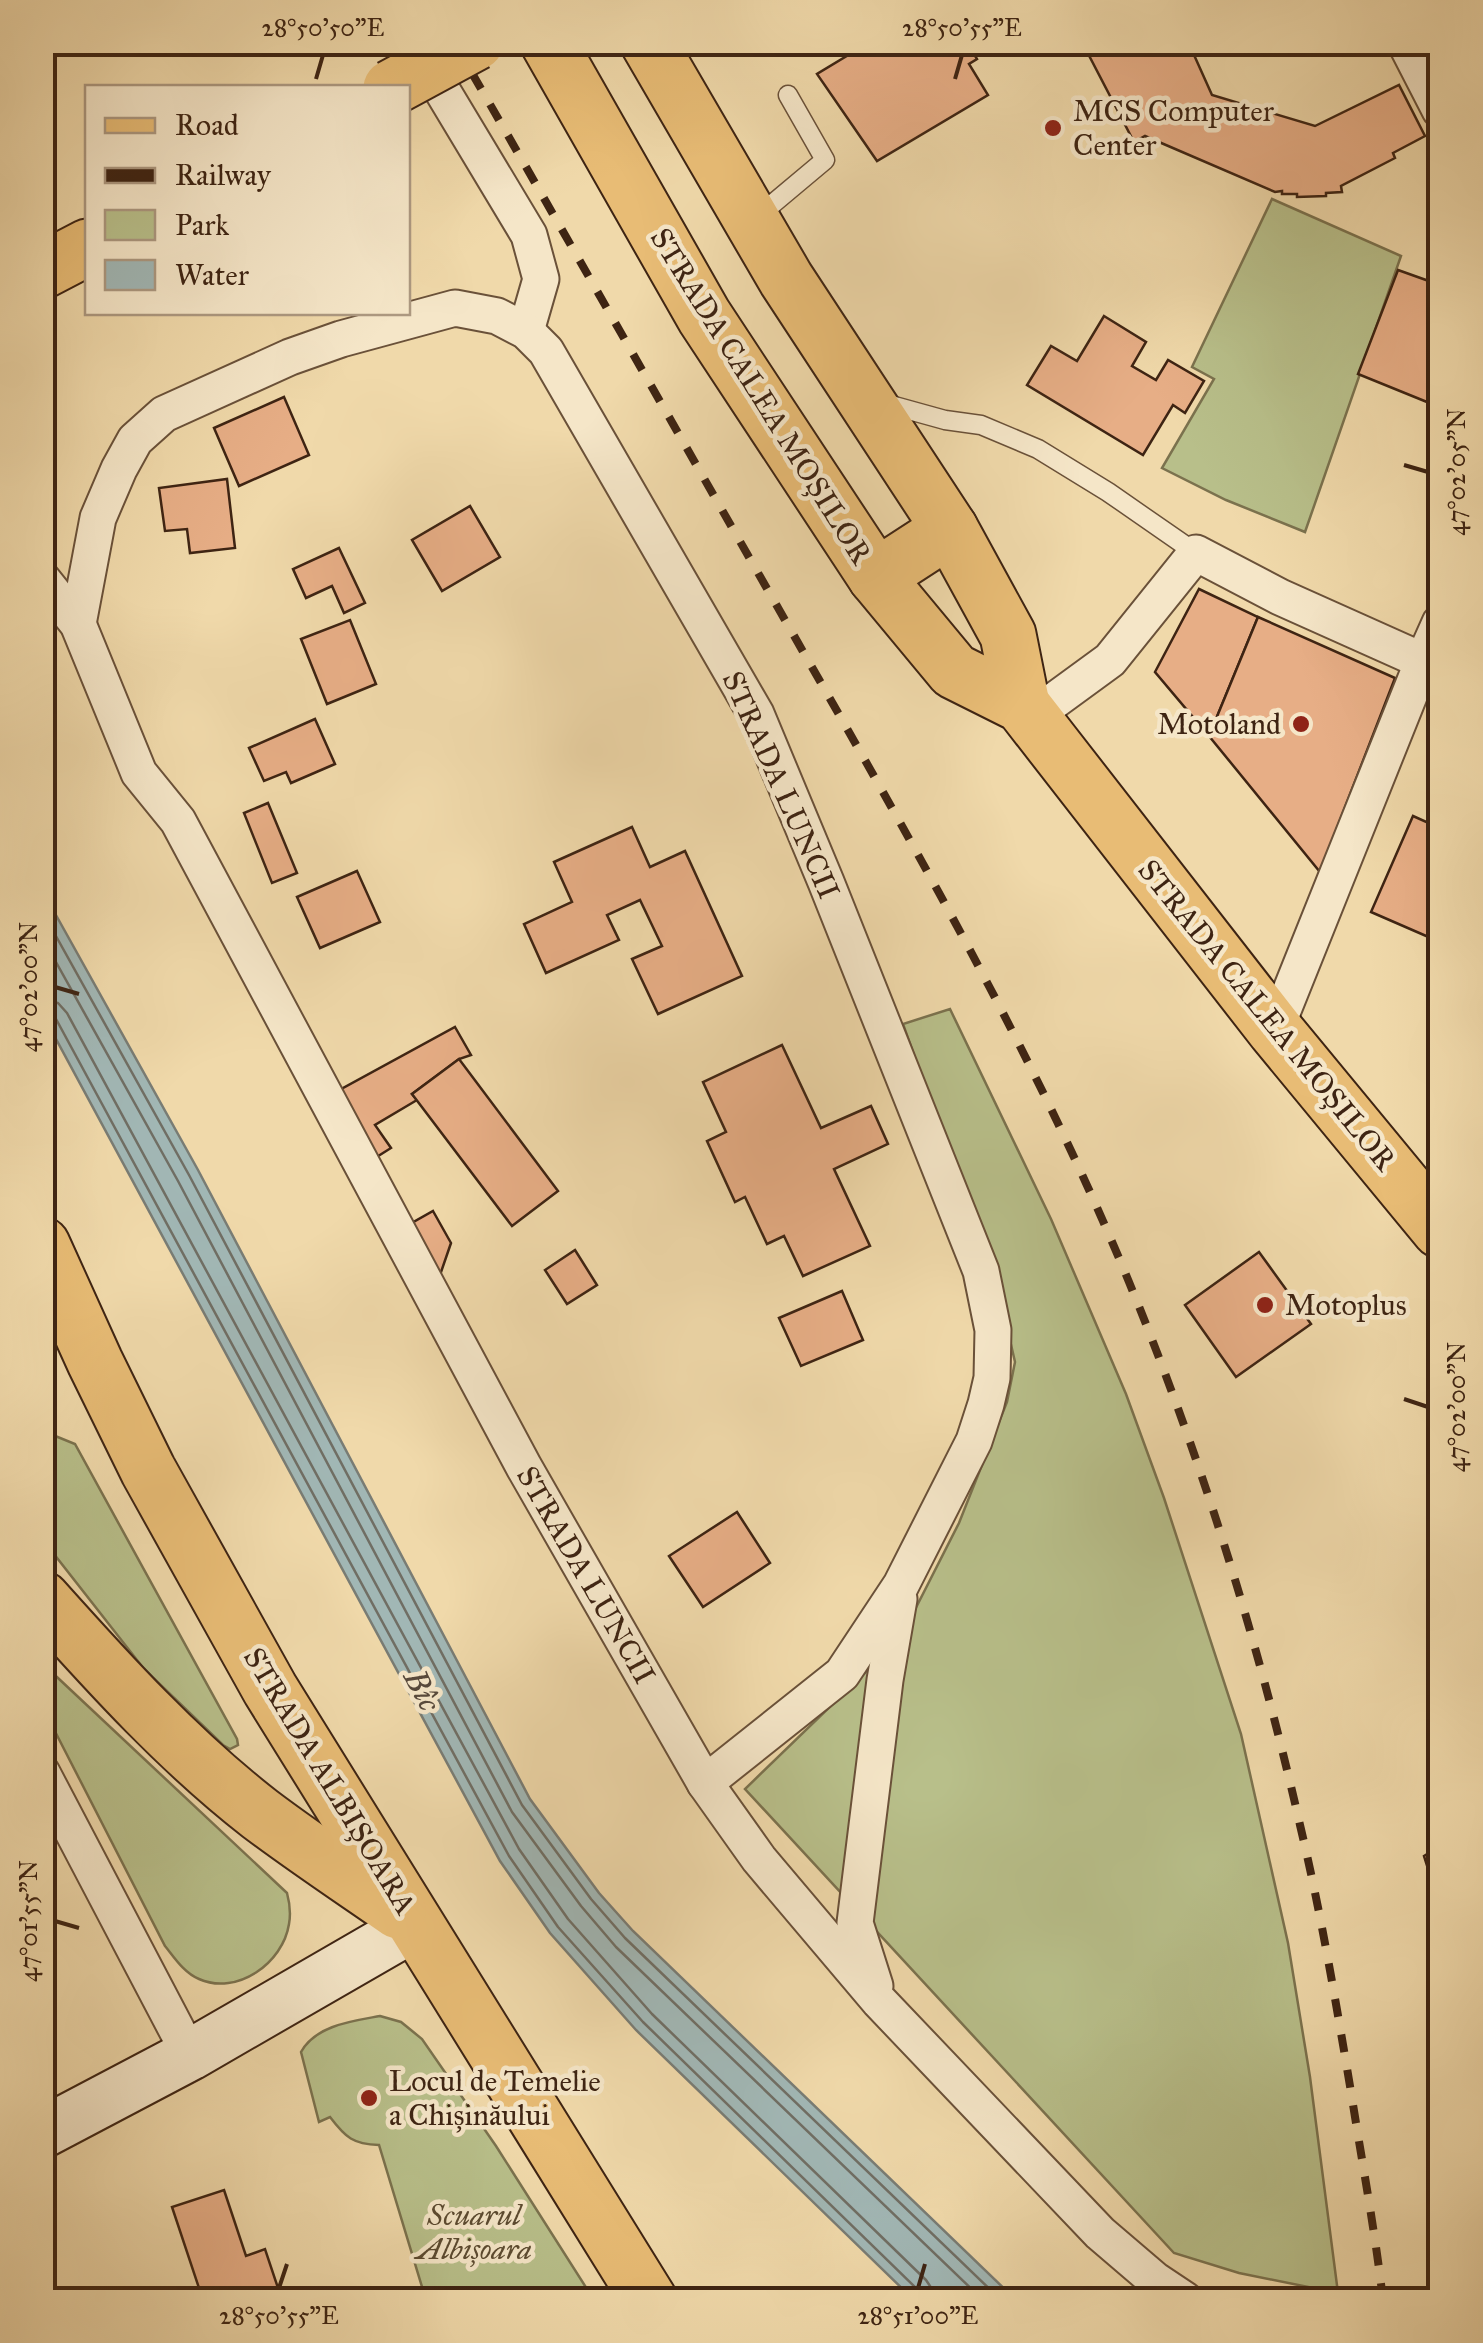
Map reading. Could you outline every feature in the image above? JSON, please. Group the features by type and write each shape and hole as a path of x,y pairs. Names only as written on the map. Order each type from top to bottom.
{"main road":[{"path":"396,85 476,42"},
{"name":"STRADA CALEA MOȘILOR","path":"548,42 704,316 876,577 954,671 1027,711 1275,1030 1440,1230"},
{"name":"STRADA CALEA MOȘILOR","path":"648,42 786,279 950,529 1008,635 1027,711"},
{"path":"42,271 85,249"},
{"path":"876,577 950,529"},
{"name":"STRADA ALBIȘOARA","path":"43,1248 158,1486 270,1689 649,2300"},
{"path":"42,1599 117,1683 186,1750 260,1814 417,1924 190,2056 42,2133"}],"street":[{"path":"414,42 529,235 542,280 526,331"},
{"path":"1405,42 1440,110"},
{"name":"STRADA LUNCII","path":"78,624 98,518 135,440 164,414 290,356 341,338 455,308 497,316 526,331 546,351 756,714 981,1272 993,1330 992,1378 974,1441 901,1586 842,1674 705,1783"},
{"path":"1027,711 1110,660 1196,553 1280,597 1432,663"},
{"name":"STRADA LUNCII","path":"42,578 78,624 139,772 178,822 524,1468 705,1783 759,1860 879,2001 1100,2233 1185,2300"},
{"path":"1275,1030 1432,663 1440,624"},
{"path":"879,2001 856,1922 901,1586"},
{"path":"42,1773 190,2056"}],"lane":[{"path":"752,221 826,160 788,95"},
{"path":"864,397 944,420 981,425 1038,450 1108,492 1196,553"}],"green space":[{"path":"1272,199 1401,256 1305,532 1226,500 1162,468 1214,379 1192,367"},
{"path":"950,1009 1051,1219 1126,1394 1241,1734 1288,1943 1338,2293 1239,2273 1174,2253 745,1789 900,1639 959,1523 1007,1402 1015,1362 1001,1301 903,1024"},
{"path":"43,1431 75,1444 238,1745 230,1749 223,1745 144,1669 43,1540"},
{"path":"42,1663 287,1893 290,1916 285,1938 268,1963 256,1972 228,1983 199,1979 184,1969 165,1946 43,1708"},
{"name":"Scuarul Albișoara","path":"380,2016 401,2022 422,2039 594,2300 426,2300 379,2145 351,2138 330,2117 319,2122 301,2052 325,2030"}],"water":[{"name":"Bîc","path":"42,890 198,1170 530,1799 599,1893 633,1931 1016,2300 914,2300 636,2030 550,1933 500,1861 43,1015"}],"building":[{"path":"870,42 967,42 977,59 969,64 988,95 877,161 817,74"},
{"path":"1082,42 1197,42 1190,46 1212,95 1315,126 1399,85 1425,136 1393,153 1395,158 1341,186 1342,192 1297,197 1282,194 1145,136 1134,142"},
{"path":"1398,270 1440,285 1440,366 1427,402 1358,374"},
{"path":"1104,316 1146,342 1132,366 1156,380 1168,360 1204,381 1185,413 1173,405 1143,455 1027,385 1051,346 1077,361"},
{"path":"284,397 309,455 239,486 214,428"},
{"path":"227,479 235,548 190,553 187,529 165,531 159,488"},
{"path":"470,506 500,557 442,591 412,540"},
{"path":"339,548 365,603 344,613 332,586 306,598 293,569"},
{"path":"1199,589 1258,617 1209,736 1155,672"},
{"path":"1258,617 1395,678 1320,872 1209,736"},
{"path":"350,620 376,684 327,704 301,639"},
{"path":"315,719 335,764 291,783 286,772 264,781 249,748"},
{"path":"268,803 297,873 272,883 244,813"},
{"path":"1413,816 1440,828 1440,942 1371,912"},
{"path":"632,827 650,867 685,851 742,976 658,1014 632,959 662,946 640,900 607,915 619,940 546,973 524,924 572,902 554,862"},
{"path":"357,871 380,922 320,948 297,897"},
{"path":"455,1027 471,1055 459,1059 412,1094 417,1100 375,1125 391,1148 375,1158 334,1093"},
{"path":"782,1045 821,1128 871,1106 888,1144 834,1169 870,1246 803,1276 784,1236 767,1244 745,1197 735,1202 707,1141 726,1132 703,1082"},
{"path":"459,1059 558,1191 512,1226 412,1094"},
{"path":"433,1211 451,1243 440,1275 410,1224"},
{"path":"575,1250 597,1285 567,1304 545,1270"},
{"path":"1259,1252 1311,1324 1236,1377 1185,1305"},
{"path":"842,1291 863,1340 801,1366 779,1318"},
{"path":"737,1512 770,1563 703,1607 669,1556"},
{"path":"1440,1846 1440,1907 1424,1856"},
{"path":"224,2190 246,2256 265,2249 282,2300 203,2300 172,2207"}],"railway":[{"path":"454,42 928,872 1054,1115 1129,1282 1204,1482 1284,1756 1328,1958 1383,2300"}],"place":[{"name":"MCS Computer Center","path":"1053,128"},
{"name":"Motoland","path":"1301,724"},
{"name":"Motoplus","path":"1265,1305"},
{"name":"Locul de Temelie a Chișinăului","path":"369,2098"}]}
